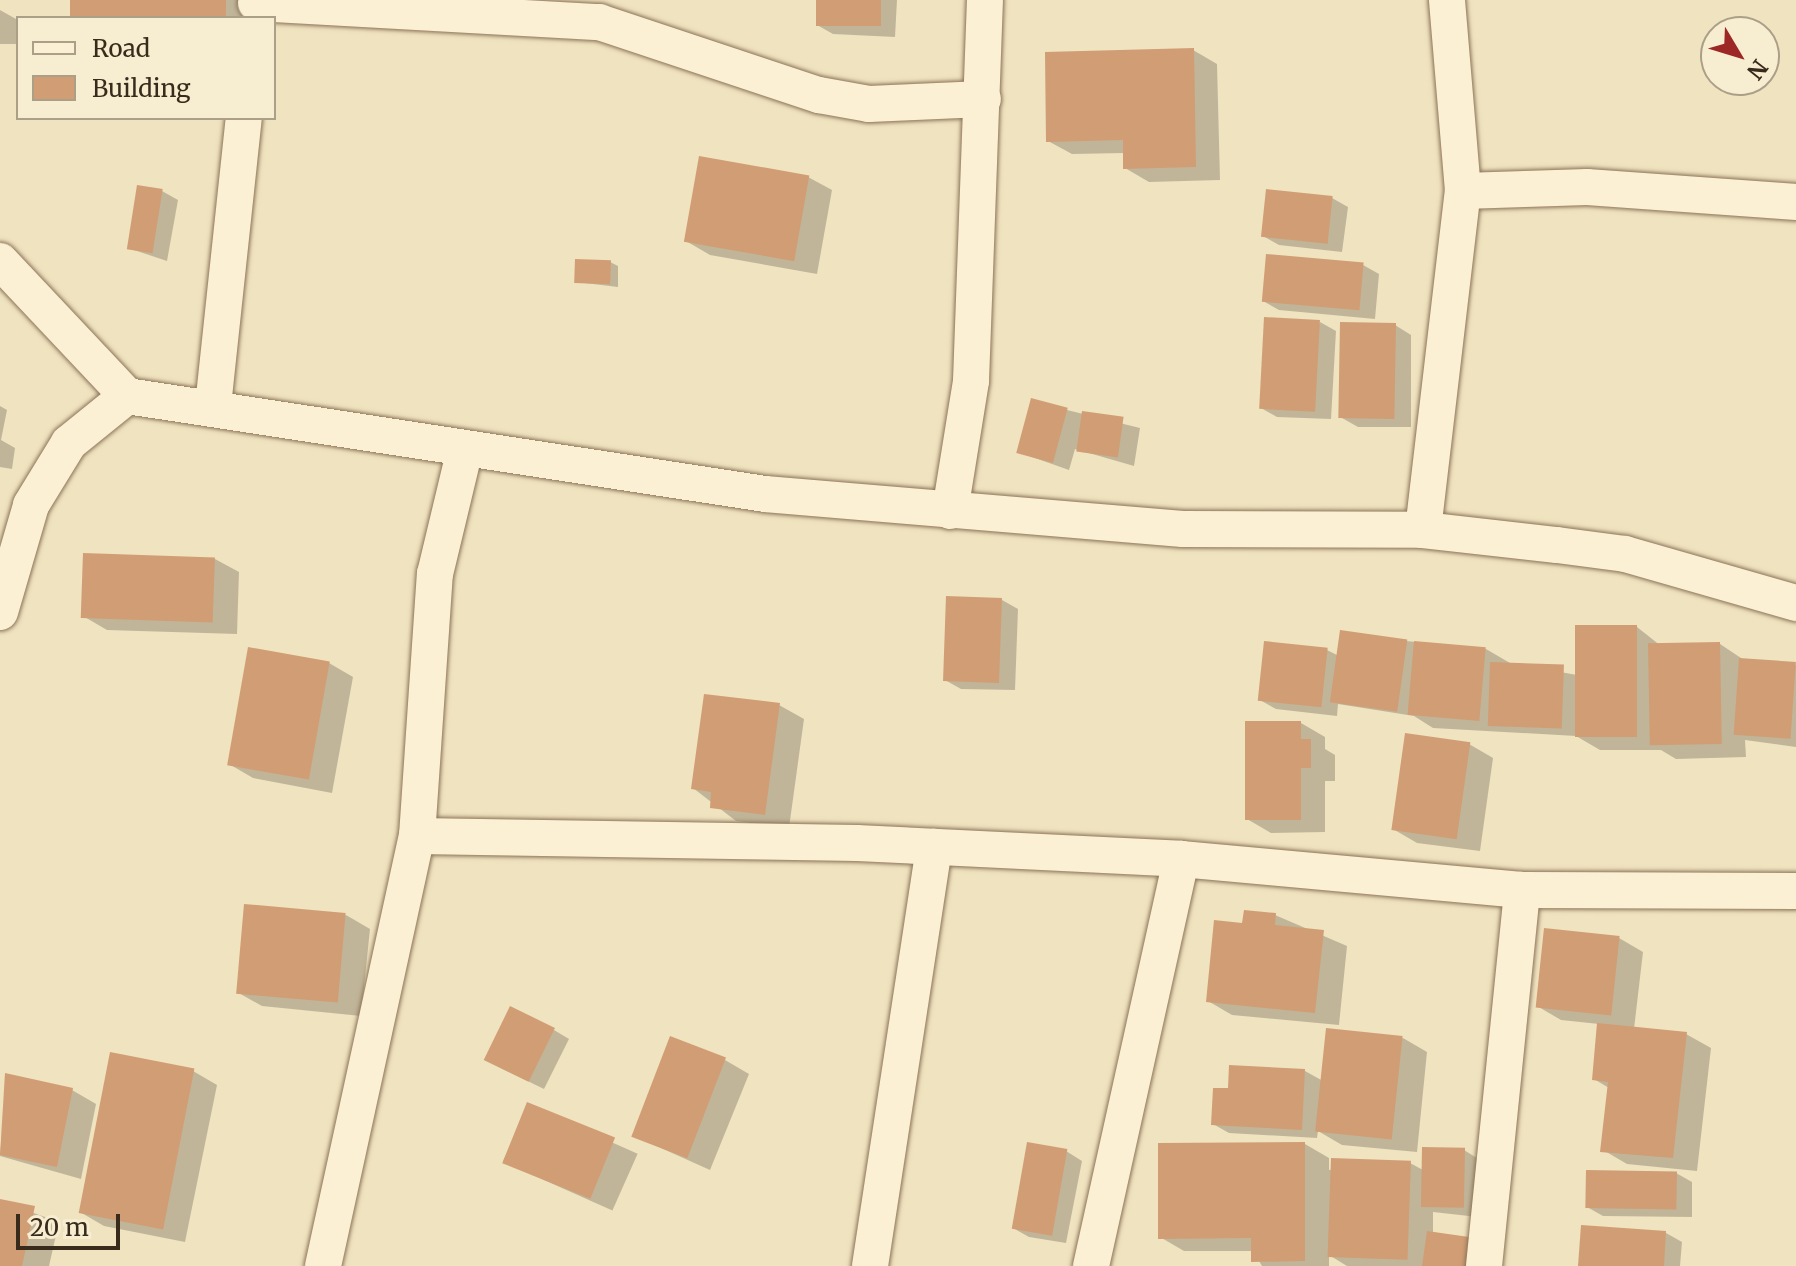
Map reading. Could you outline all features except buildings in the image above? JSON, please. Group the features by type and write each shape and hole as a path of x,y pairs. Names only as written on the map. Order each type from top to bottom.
{"street":[{"path":"950,511 971,381 985,0"},
{"path":"1423,530 1463,191 1447,0"},
{"path":"255,7 600,11 819,95 869,104 983,99"},
{"path":"213,406 244,120"},
{"path":"1463,191 1587,187 1796,202"},
{"path":"0,261 127,396 213,406 465,449 765,494 1183,529 1423,530 1625,554 1796,603"},
{"path":"0,612 31,505 69,443 127,396"},
{"path":"323,1266 417,836 435,574 465,449"},
{"path":"417,836 934,847 1181,859 1522,890 1796,891"},
{"path":"870,1266 934,847"},
{"path":"1091,1266 1181,859"},
{"path":"1484,1266 1522,890"}]}
